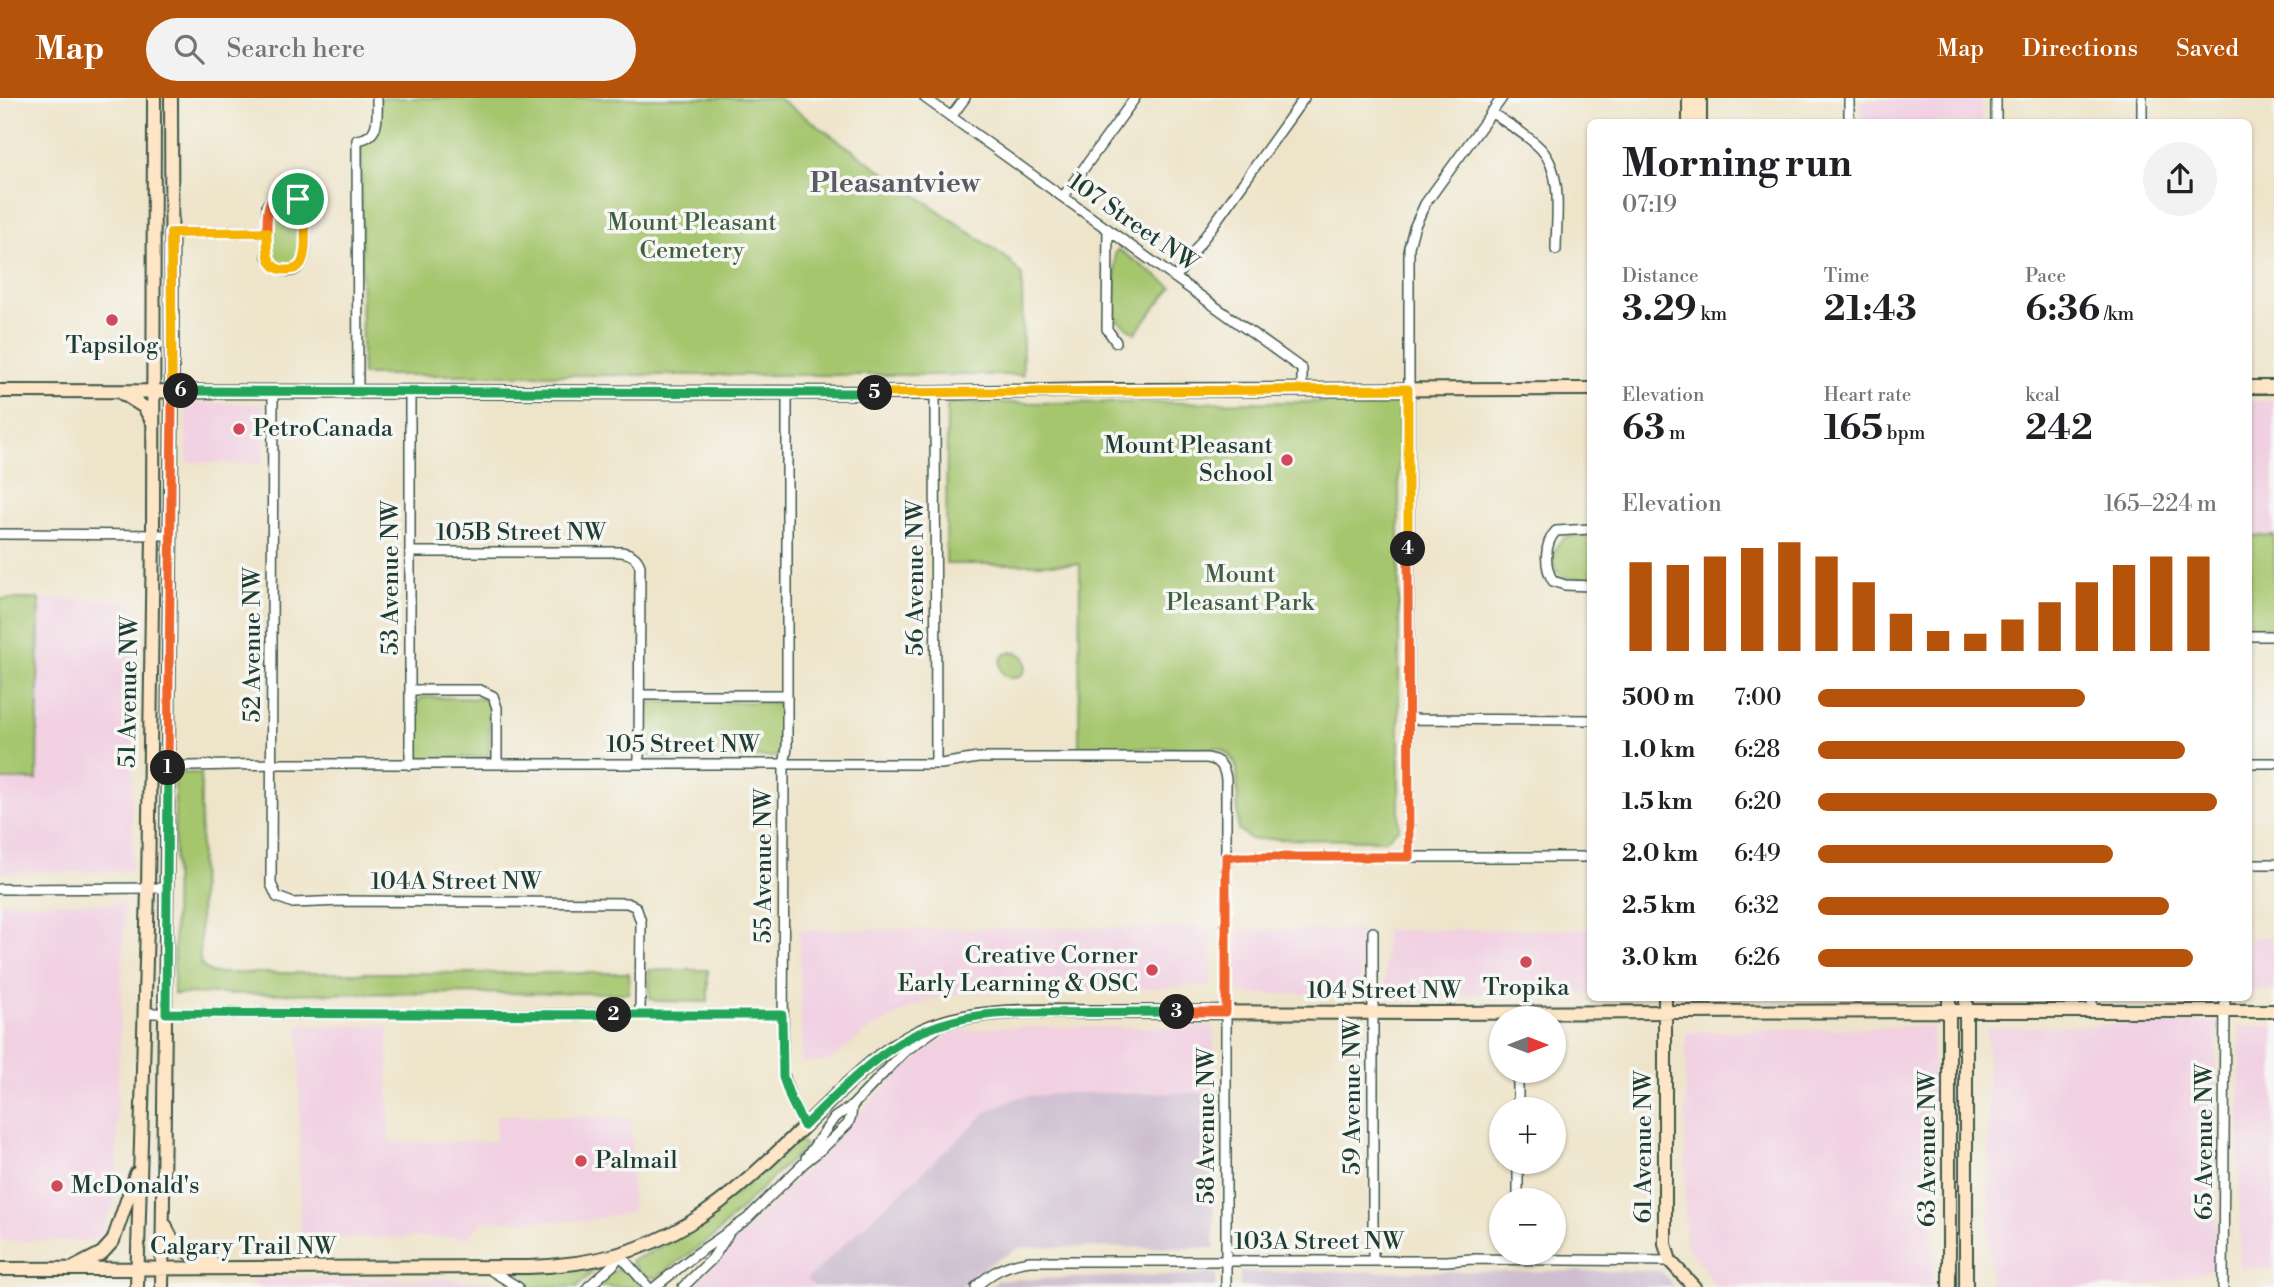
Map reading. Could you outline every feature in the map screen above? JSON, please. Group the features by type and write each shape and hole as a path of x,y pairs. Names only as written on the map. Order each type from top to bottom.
{"main road":[{"name":"51 Avenue NW","path":"137,1287 148,888 154,428 154,98"},
{"name":"51 Avenue NW","path":"162,1287 172,391 172,98"},
{"path":"1689,98 1689,119"},
{"path":"1700,98 1700,119"},
{"path":"2252,387 2274,387"},
{"path":"0,391 935,393 1587,389"},
{"path":"119,392 144,407 154,428"},
{"name":"61 Avenue NW","path":"1665,1001 1665,1239 1670,1261"},
{"name":"63 Avenue NW","path":"1949,1001 1950,1287"},
{"name":"63 Avenue NW","path":"1966,1001 1966,1287"},
{"name":"104 Street NW","path":"1566,1014 1966,1012 2092,1004 2224,1012 2274,1011"},
{"name":"104 Street NW","path":"951,1020 1010,1013 1489,1014"},
{"name":"Calgary Trail NW","path":"0,1269 555,1266 620,1255 669,1235 716,1207 752,1177 848,1083 887,1050 908,1037 951,1020"},
{"path":"72,1269 102,1253 113,1241 140,1164"},
{"path":"163,1206 166,1230 176,1244 225,1268"},
{"path":"1670,1261 1694,1287"}],"street":[{"path":"358,392 356,140 370,137 377,126 377,98"},
{"name":"107 Street NW","path":"925,98 1301,369 1302,389"},
{"path":"951,117 965,98"},
{"path":"1063,197 1135,98"},
{"path":"1176,277 1304,98"},
{"path":"1409,857 1408,258 1414,228 1425,204 1502,98"},
{"path":"1849,98 1849,119"},
{"path":"1996,98 1996,119"},
{"path":"2142,98 2142,119"},
{"path":"1492,112 1534,143 1549,159 1556,179 1556,250"},
{"path":"278,196 298,199 304,211 304,255 297,268 280,270 270,262 267,256 267,232 267,205 271,200 278,196"},
{"path":"1108,229 1108,329 1115,342"},
{"path":"171,233 267,232"},
{"name":"52 Avenue NW","path":"273,392 271,884 277,897"},
{"name":"53 Avenue NW","path":"410,392 410,765"},
{"name":"55 Avenue NW","path":"787,393 787,754 784,765 783,1077 804,1126"},
{"name":"56 Avenue NW","path":"935,393 936,763"},
{"path":"1587,529 1556,531 1548,546 1548,571 1553,581 1565,585 1587,586"},
{"path":"0,534 170,535"},
{"name":"105B Street NW","path":"410,552 621,552 632,555 640,566 640,695"},
{"path":"2252,636 2274,636"},
{"path":"410,690 490,693 497,708 497,764"},
{"path":"639,764 640,695 786,695"},
{"path":"1408,719 1587,720"},
{"name":"105 Street NW","path":"149,767 273,764 784,765 936,763 978,758 1215,760"},
{"name":"58 Avenue NW","path":"1215,760 1223,766 1226,779 1226,1287"},
{"path":"2252,762 2274,762"},
{"path":"1226,857 1587,857"},
{"path":"2252,864 2274,864"},
{"path":"0,889 166,888"},
{"name":"104A Street NW","path":"277,897 293,903 622,902 636,908 641,922 640,1015"},
{"name":"59 Avenue NW","path":"1373,932 1373,1261"},
{"name":"65 Avenue NW","path":"2223,1287 2225,1001"},
{"path":"144,1013 782,1015"},
{"path":"655,1287 747,1219 848,1124 852,1106 904,1052 951,1020"},
{"path":"683,1287 712,1259 731,1230"},
{"path":"620,1255 648,1287"},
{"name":"Calgary Trail NW","path":"588,1287 613,1265 620,1255"},
{"name":"103A Street NW","path":"976,1287 998,1269 1030,1261 1373,1261 1489,1257"},
{"name":"103A Street NW","path":"1566,1258 1670,1261"},
{"path":"485,1267 518,1287"}],"shaded area":[{"path":"1981,99 1982,119 1862,119 1862,100"},
{"path":"2252,401 2274,401 2274,535 2252,536"},
{"path":"194,403 261,404 264,409 263,464 187,462 186,409"},
{"path":"39,599 133,600 132,869 127,871 0,873 0,780 37,780"},
{"path":"0,902 125,904 117,1107 117,1195 101,1234 91,1241 0,1241"},
{"path":"1212,927 1211,986 947,994 912,1007 866,1032 830,1060 802,1063 799,930"},
{"path":"1587,929 1587,994 1385,995 1385,930"},
{"path":"1238,930 1361,930 1361,991 1244,994 1237,990"},
{"path":"2252,937 2274,937 2274,991 2252,991"},
{"path":"2217,1022 2215,1270 2140,1287 1990,1287 1987,1028"},
{"path":"299,1025 388,1026 389,1142 496,1141 496,1115 631,1118 632,1212 586,1221 483,1221 468,1237 300,1239"},
{"path":"1933,1026 1933,1287 1716,1287 1685,1242 1686,1032"},
{"path":"2239,1026 2274,1026 2274,1269 2240,1269"},
{"path":"1005,1027 1214,1027 1213,1093 1065,1093 1020,1098 987,1112 808,1279 815,1287 692,1287 905,1066 952,1032"},
{"path":"1065,1093 1213,1093 1214,1248 1021,1247 977,1271 961,1287 815,1287 807,1279 987,1112 1020,1097"},
{"path":"1661,1271 1674,1287 1240,1287 1240,1272"},
{"path":"1216,1274 1216,1287 991,1287 997,1280"},
{"path":"255,1278 442,1279 495,1282 501,1287 255,1287"}],"green space":[{"name":"Mount Pleasant Cemetery","path":"380,98 778,98 1009,260 1022,276 1023,375 362,375 361,145 379,130"},
{"path":"279,200 295,202 300,211 300,254 297,262 291,266 279,264 272,250 271,207"},
{"path":"1117,250 1172,287 1135,333 1116,317"},
{"name":"Mount Pleasant Park","path":"1399,402 1399,828 1386,840 1250,839 1238,829 1237,769 1231,757 1219,748 1079,748 1080,564 946,564 949,403"},
{"path":"2274,535 2274,627 2252,627 2252,536"},
{"path":"1568,536 1587,536 1587,578 1568,578 1557,571 1554,554 1563,539"},
{"path":"0,599 39,599 37,780 0,780"},
{"path":"1013,652 1022,656 1026,665 1022,674 1013,678 1004,674 1000,665 1004,656"},
{"path":"422,697 487,699 488,756 417,756 416,704"},
{"path":"651,702 775,702 780,709 779,755 652,758 646,752 646,708"},
{"path":"181,773 201,773 200,958 201,965 211,973 629,973 629,993 174,994 175,779"},
{"path":"649,970 708,970 708,1002 655,1001 650,998"},
{"path":"797,1138 804,1144 804,1149 714,1236 656,1278 642,1276 632,1260 656,1250 699,1223"},
{"path":"596,1266 577,1287 528,1287 512,1275 512,1273"},
{"path":"621,1268 626,1269 641,1287 592,1287 606,1275"}],"place":[{"name":"Tapsilog","path":"112,320"},
{"name":"PetroCanada","path":"239,429"},
{"name":"Mount Pleasant School","path":"1287,460"},
{"name":"Tropika","path":"1526,962"},
{"name":"Creative Corner Early Learning & OSC","path":"1152,970"},
{"name":"Palmail","path":"581,1161"},
{"name":"McDonald's","path":"57,1186"}],"district":[{"name":"Pleasantview","path":"895,183"}],"route":[{"path":"298,199 278,196 271,200 267,205 267,232 171,233 166,1013 782,1015 783,1077 804,1126 887,1050 908,1037 947,1021 983,1014 1010,1013 1226,1012 1226,857 1409,857 1408,389 935,393 172,391 171,233 182,233 267,232 267,256 270,262 280,270 292,270 302,263 304,255 304,211 298,199"}]}
